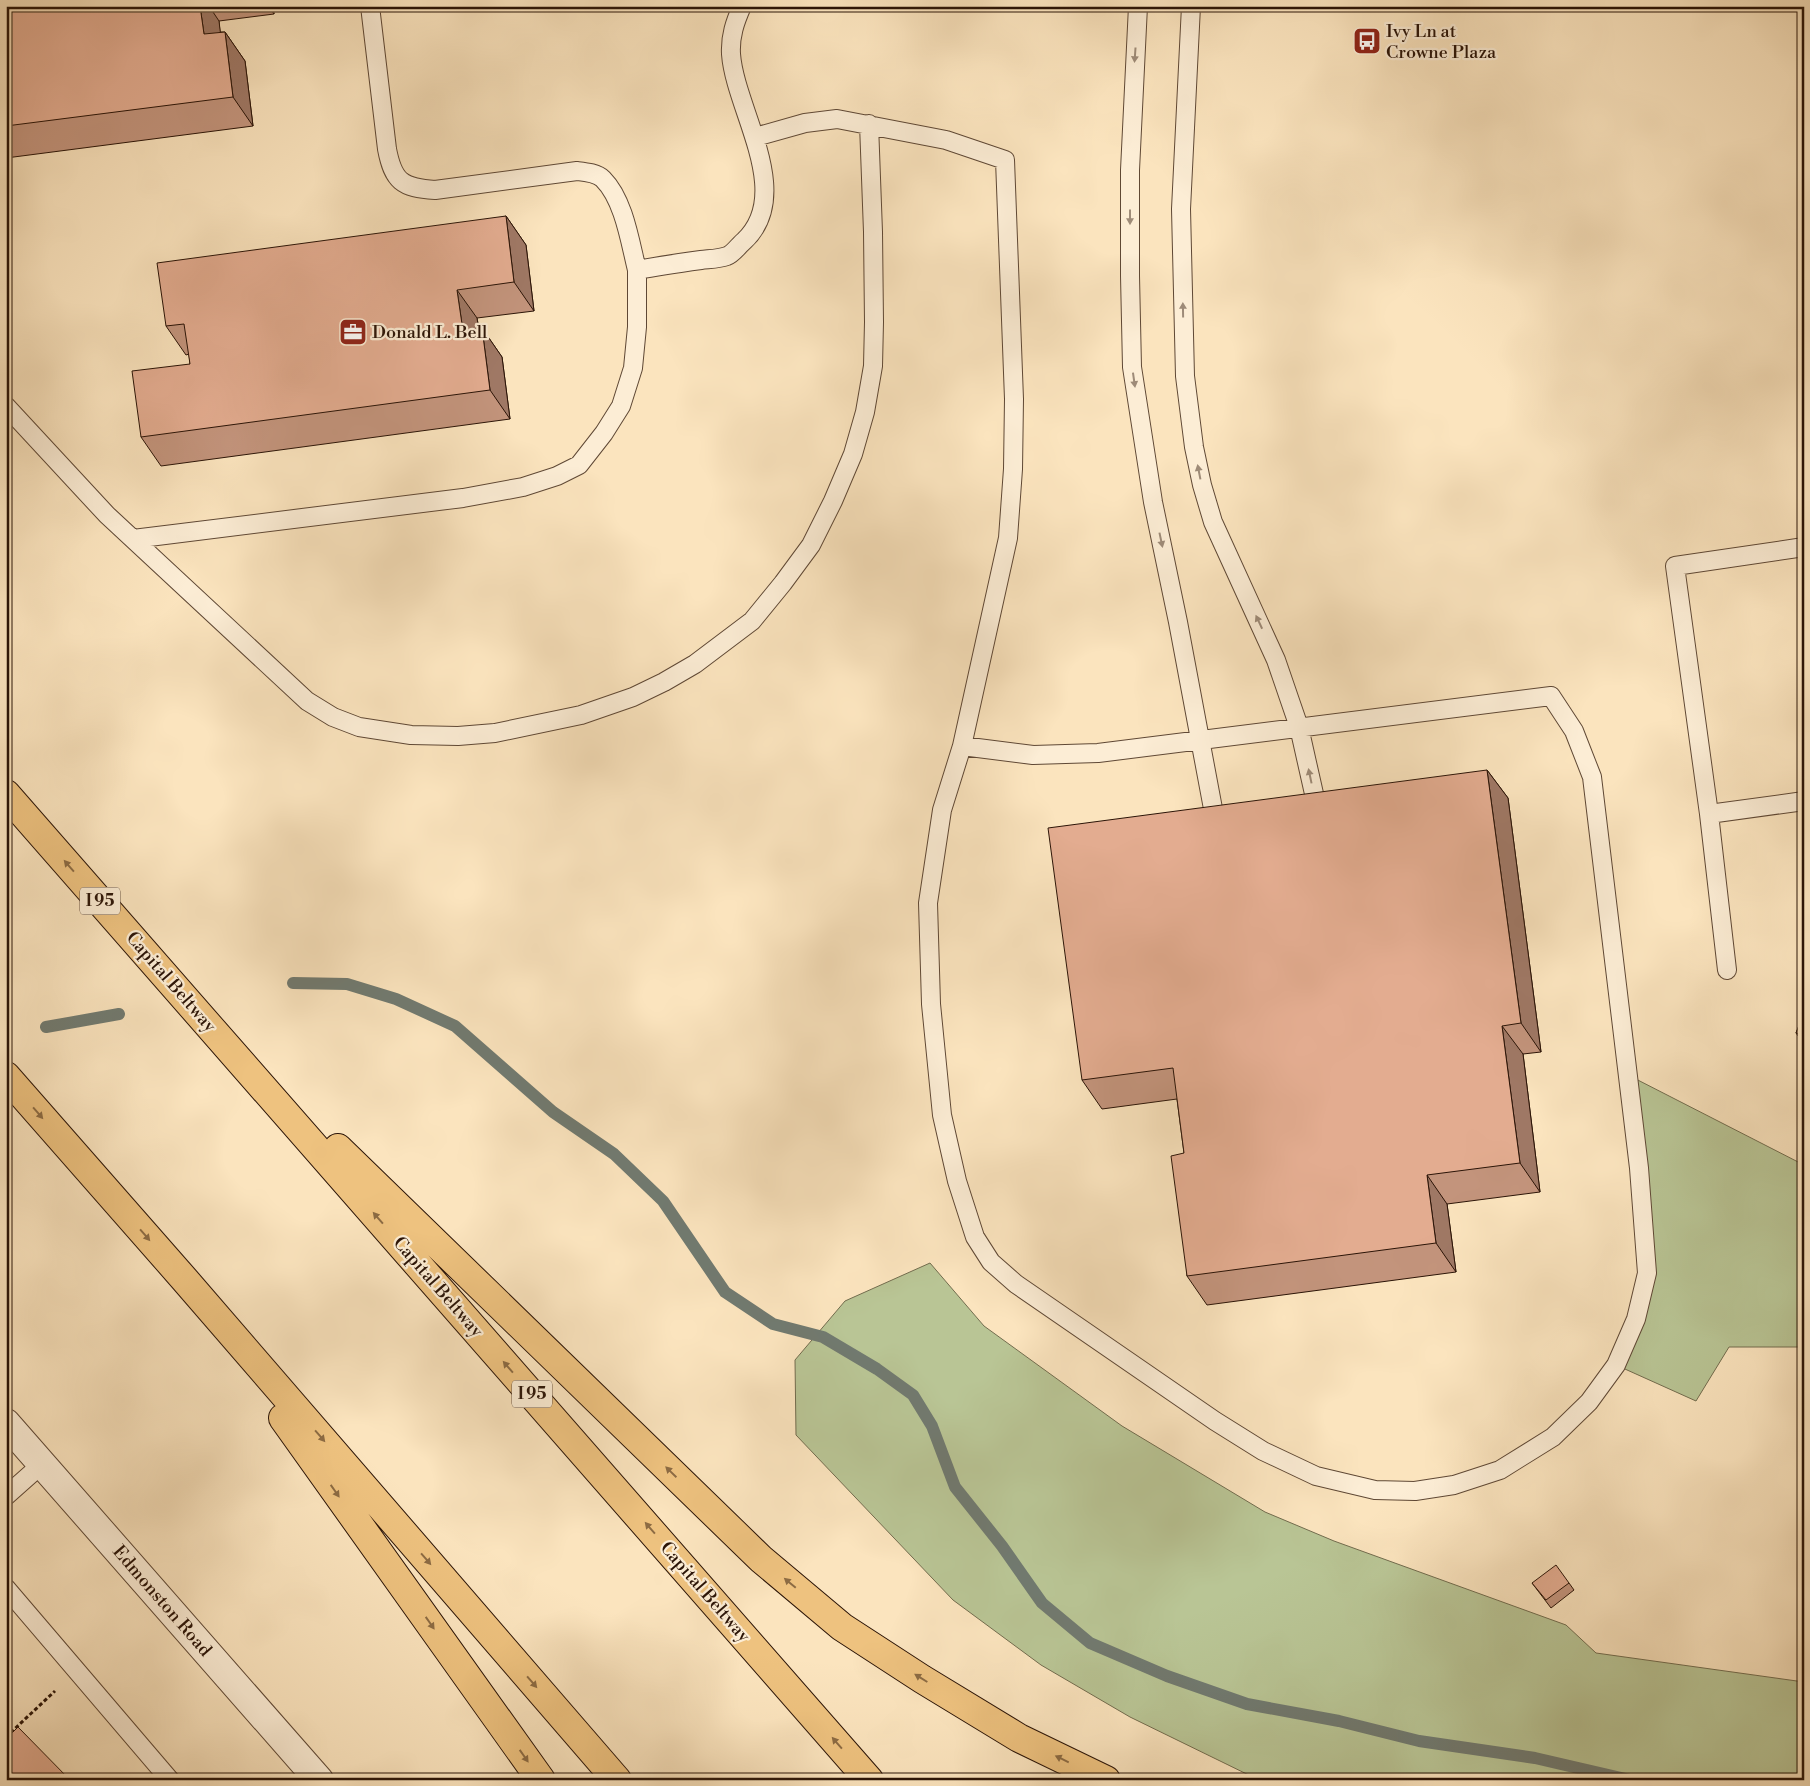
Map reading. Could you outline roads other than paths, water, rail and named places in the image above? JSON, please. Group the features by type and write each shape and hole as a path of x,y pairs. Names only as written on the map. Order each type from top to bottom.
{"highway":[{"name":"Capital Beltway","path":"6,794 869,1780"},
{"path":"194,1008 747,1545 842,1627 922,1679 1019,1738 1106,1780"},
{"path":"6,1076 617,1780"},
{"path":"185,1280 541,1780"}],"street":[{"name":"Edmonston Road","path":"6,1423 319,1780"}],"lane":[{"path":"133,539 463,498 523,487 557,476 579,465 604,433 621,406 633,368 637,326 637,270 628,232 616,197 602,178 591,173 578,171 435,190 415,189 399,180 390,165 387,149 370,6"},
{"path":"637,270 728,256 749,236 757,225 762,211 764,173 740,97 731,55 731,37 742,6"},
{"path":"1138,6 1130,170 1132,367 1153,502 1178,622 1218,837"},
{"path":"1191,6 1181,209 1185,376 1194,447 1202,485 1213,522 1276,660 1299,727 1320,823"},
{"path":"754,138 804,123 837,119 946,140 1005,160 1014,399 1013,469 1008,538 962,746 942,810 928,903 931,1004 942,1115 957,1181 974,1237 991,1262 1016,1284 1215,1421 1263,1451 1316,1476 1375,1490 1414,1491 1454,1485 1500,1470 1553,1437 1589,1402 1616,1365 1636,1319 1647,1273 1639,1168 1592,777 1574,731 1551,696 1098,753 1033,755 962,746"},
{"path":"6,406 108,515 133,539 307,702 333,717 359,727 411,735 458,736 495,732 582,715 632,697 664,682 695,664 752,621 811,545 834,501 852,454 865,412 873,366 873,232 869,124"},
{"path":"1727,970 1709,814 1676,566 1804,547"},
{"path":"1709,814 1804,801"},
{"path":"6,1496 42,1464"},
{"path":"6,1588 170,1780"}],"waterway":[{"path":"293,983 347,984 396,999 455,1026 553,1112 614,1154 663,1201 725,1292 773,1324 823,1337 877,1369 913,1395 932,1426 955,1487 1002,1546 1042,1603 1090,1643 1167,1676 1247,1704 1339,1721 1419,1741 1535,1758 1630,1780"},
{"path":"46,1027 119,1014"}],"place":[{"name":"Ivy Ln at Crowne Plaza","path":"1367,41"},
{"name":"Donald L. Bell","path":"353,332"}]}
